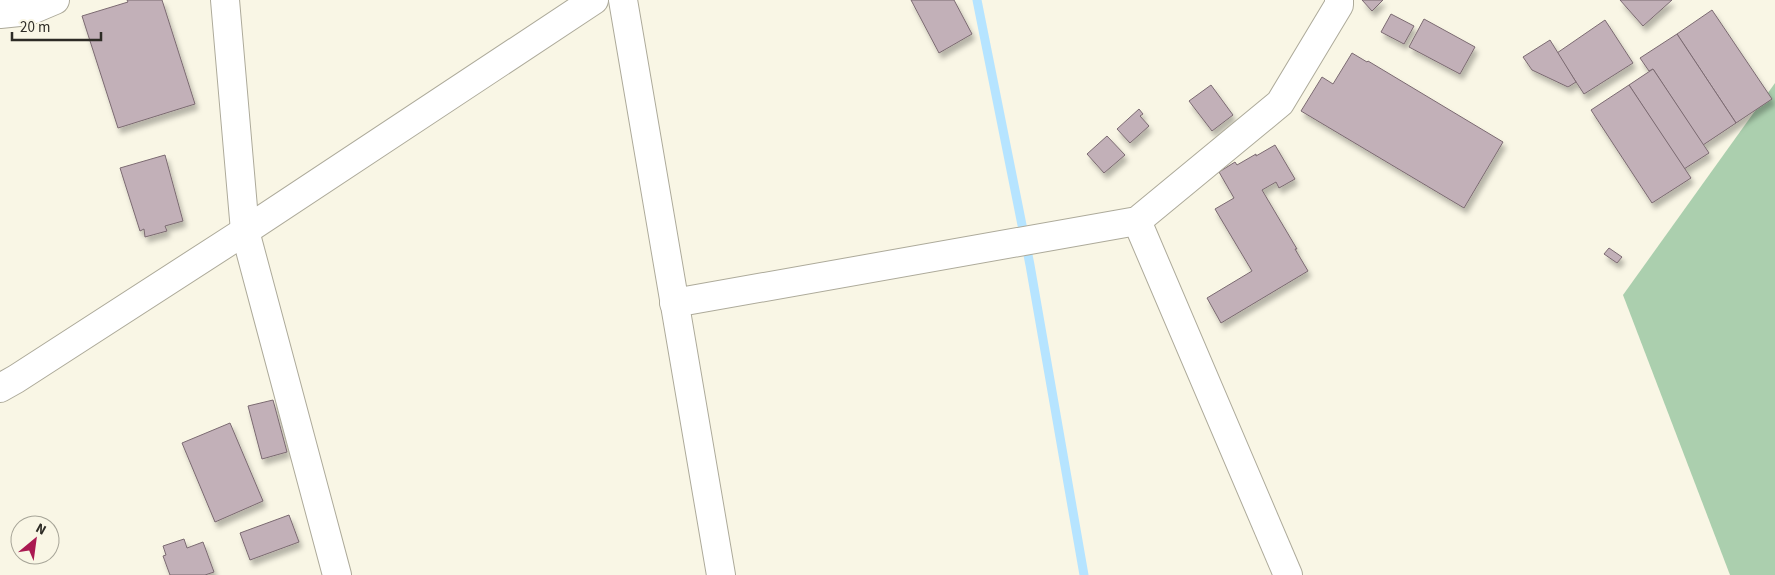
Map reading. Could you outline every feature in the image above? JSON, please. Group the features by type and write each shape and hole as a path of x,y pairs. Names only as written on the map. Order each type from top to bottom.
{"street":[{"path":"0,14 29,12 56,0"},
{"path":"225,0 245,231 337,575"},
{"path":"0,388 245,231 594,0"},
{"path":"623,0 721,575"},
{"path":"674,303 1137,221 1280,103 1339,5 1339,0"},
{"path":"1137,221 1288,575"}],"green space":[{"path":"1775,83 1775,575 1730,575 1623,295"}],"building":[{"path":"127,0 162,0 195,104 118,128 82,16 128,2"},
{"path":"911,0 954,0 972,34 939,53"},
{"path":"1362,0 1383,0 1372,11"},
{"path":"1620,0 1672,0 1643,26"},
{"path":"1712,10 1772,99 1736,123 1677,34"},
{"path":"1391,14 1414,26 1404,44 1381,32"},
{"path":"1424,19 1475,47 1460,74 1409,47"},
{"path":"1605,20 1633,63 1584,94 1557,53"},
{"path":"1677,34 1736,123 1703,145 1653,69 1649,71 1640,58"},
{"path":"1550,40 1576,82 1568,87 1532,70 1523,57"},
{"path":"1352,53 1503,142 1464,208 1301,111 1322,77 1333,84"},
{"path":"1653,69 1709,153 1684,169 1629,85"},
{"path":"1211,85 1233,115 1212,131 1189,101"},
{"path":"1629,85 1691,178 1652,203 1591,110"},
{"path":"1139,109 1143,114 1140,116 1149,126 1130,143 1117,129"},
{"path":"1107,136 1125,155 1104,173 1087,154"},
{"path":"1275,145 1295,179 1279,188 1276,182 1262,190 1308,271 1221,323 1207,298 1252,271 1215,209 1234,198 1219,172 1235,162 1237,165"},
{"path":"165,155 183,221 165,226 167,231 145,237 144,229 140,231 120,168"},
{"path":"1609,248 1622,257 1617,263 1604,254"},
{"path":"273,400 287,452 262,459 248,406"},
{"path":"230,423 263,501 215,522 182,443"},
{"path":"289,515 299,542 250,560 240,533"},
{"path":"184,539 187,548 203,542 214,572 205,575 170,575 163,556 166,555 163,546"}],"waterway":[{"path":"977,0 1030,265 1084,575"}]}
